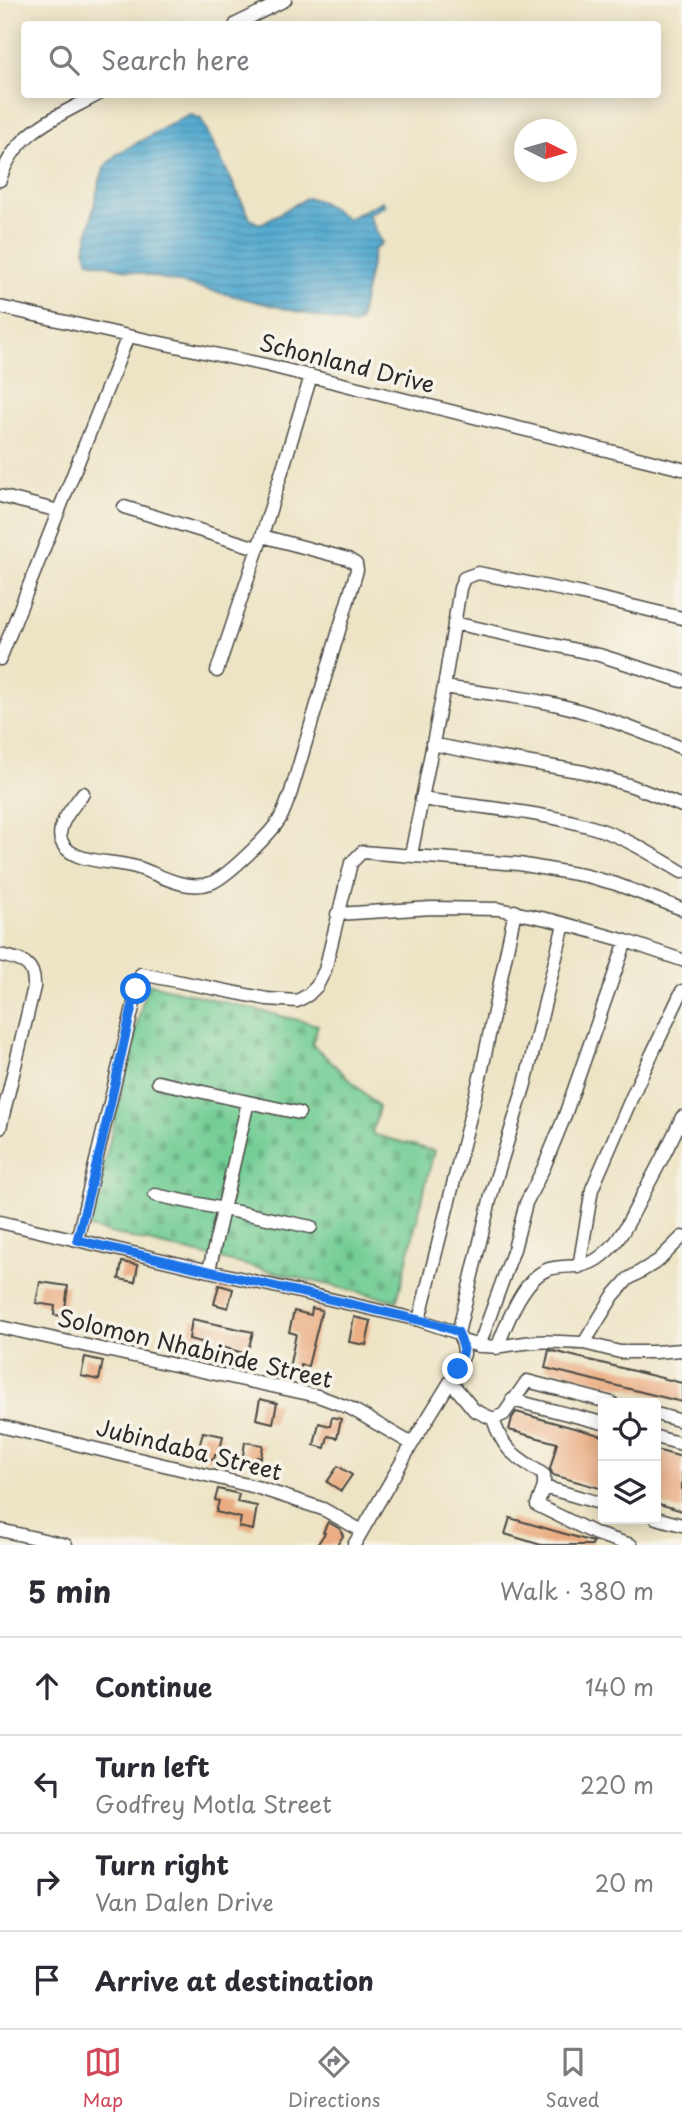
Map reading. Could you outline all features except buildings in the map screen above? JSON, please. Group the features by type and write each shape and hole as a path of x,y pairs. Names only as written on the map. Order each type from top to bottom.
{"street":[{"path":"242,21 285,0"},
{"path":"0,180 8,159 36,129 92,98"},
{"name":"Schonland Drive","path":"0,307 311,376 682,469"},
{"path":"0,659 128,336"},
{"path":"216,671 311,376"},
{"path":"0,496 59,511"},
{"path":"83,793 61,828 60,838 66,849 81,857 138,868 176,882 209,884 226,874 280,819 292,792 357,570 356,564 348,559 259,542 124,507"},
{"path":"411,855 464,578 478,573 682,618"},
{"path":"454,623 599,654 682,681"},
{"path":"444,687 579,710 682,748"},
{"path":"432,744 584,772 632,786 682,806"},
{"path":"421,799 533,815 600,830 632,843 682,872"},
{"path":"77,1240 136,989 142,974 267,999 297,1001 308,995 317,986 325,970 351,863 362,852 519,864 587,876 682,909"},
{"path":"337,914 463,907 499,908 626,941 682,960"},
{"path":"419,1320 482,1069 515,911"},
{"path":"354,1545 412,1444 452,1382 464,1354 460,1336 492,1192 525,1084 564,924"},
{"path":"480,1346 514,1249 526,1203 568,1108 626,941"},
{"path":"0,955 30,965 35,973 0,1128"},
{"path":"579,1267 592,1189 682,991"},
{"path":"158,1082 299,1113"},
{"path":"209,1270 248,1102"},
{"path":"497,1348 510,1313 540,1274 550,1269 579,1267 594,1262 607,1252 623,1231 682,1117"},
{"path":"155,1195 311,1227"},
{"path":"0,1222 419,1320 480,1346 497,1348 536,1342 584,1343 620,1352 682,1350"},
{"path":"584,1343 613,1296 628,1279 658,1261 682,1237"},
{"name":"Solomon Nhabinde Street","path":"0,1327 318,1396 350,1408 412,1444"},
{"path":"493,1419 504,1414 527,1381 598,1399"},
{"path":"452,1382 474,1410 493,1419 509,1452 544,1475 544,1487 537,1505 596,1534 631,1545"},
{"path":"513,1400 598,1422"},
{"path":"661,1415 682,1421"},
{"name":"Jubindaba Street","path":"0,1426 267,1490 323,1509 362,1531"},
{"path":"661,1438 682,1444"},
{"path":"544,1487 598,1503"},
{"path":"661,1519 682,1525"},
{"path":"0,1530 66,1545"}],"green space":[{"path":"147,983 318,1025 312,1044 379,1107 372,1134 434,1151 397,1301 89,1228"}],"water":[{"path":"189,114 201,119 250,218 257,223 262,223 307,198 323,203 347,219 383,201 385,206 368,214 382,243 374,250 359,322 353,325 89,261 85,249 105,166 117,154"}],"route":[{"path":"136,989 77,1240 436,1324 458,1332 462,1340 464,1354 458,1369"}]}
